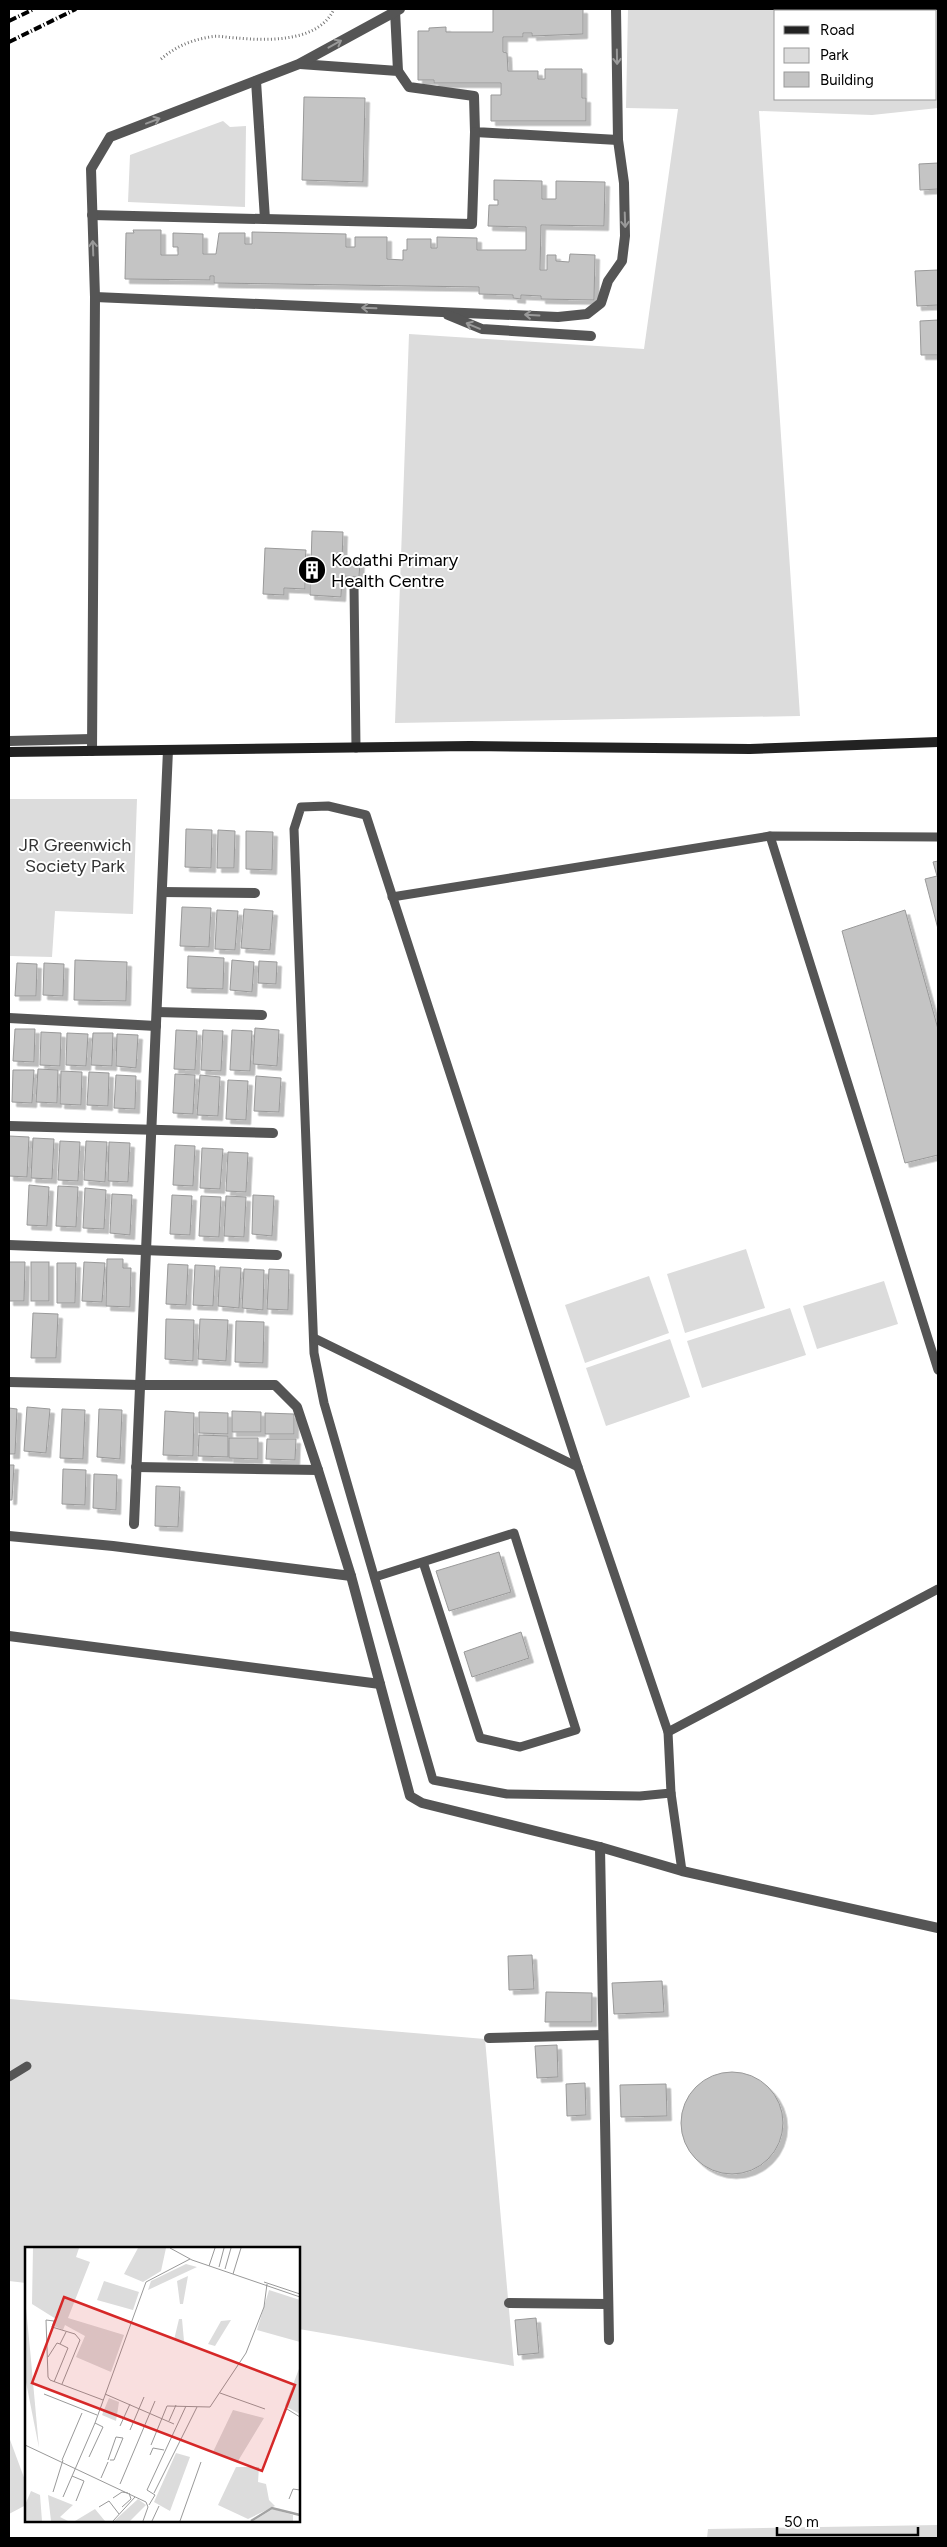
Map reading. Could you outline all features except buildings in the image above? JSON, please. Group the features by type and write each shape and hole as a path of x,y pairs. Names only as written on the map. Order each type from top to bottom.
{"street":[{"path":"95,297 558,317 587,314 601,303 608,281 622,261 625,236 624,183 618,140 616,9"},
{"path":"92,216 472,224 475,132 474,96 409,87 398,71 398,10 299,64 110,137 91,169 92,216 95,297 92,751"},
{"path":"299,64 398,71"},
{"path":"256,81 265,219"},
{"path":"475,132 618,140"},
{"path":"440,311 482,329 591,336"},
{"path":"9,741 92,739"},
{"path":"9,752 470,746 750,749 938,742"},
{"path":"134,1524 168,750"},
{"path":"162,892 255,892"},
{"path":"157,1012 262,1015"},
{"path":"9,1018 156,1026"},
{"path":"9,1126 272,1134"},
{"path":"9,1245 277,1255"},
{"path":"9,1382 140,1385 275,1384 296,1407 318,1470 350,1576 410,1796 422,1803 600,1847 682,1871 938,1928"},
{"path":"136,1467 318,1470"},
{"path":"9,1536 350,1576"},
{"path":"9,1636 380,1684"},
{"path":"600,1847 609,2340"},
{"path":"489,2038 603,2035"},
{"path":"509,2303 608,2304"}],"lane":[{"path":"354,586 356,748"},
{"path":"671,1793 640,1796 507,1794 433,1780 324,1403 314,1353 294,829 301,807 328,806 366,815 578,1467 668,1732 671,1793 682,1871"},
{"path":"392,897 770,836 938,837"},
{"path":"770,836 938,1370"},
{"path":"314,1338 578,1467"},
{"path":"375,1577 514,1533 576,1730 520,1748 480,1738 423,1562"},
{"path":"668,1732 938,1589"},
{"path":"9,2077 27,2066"}],"path":[{"path":"161,59 180,46 211,36 274,39 308,32 326,22 334,9"}],"green space":[{"path":"628,9 938,9 938,108 872,115 759,111 800,716 395,723 409,334 644,349 678,109 626,108"},
{"path":"223,121 230,127 246,126 245,207 128,202 130,155"},
{"name":"JR Greenwich Society Park","path":"9,799 137,799 133,914 55,911 52,957 9,956"},
{"path":"746,1249 765,1308 685,1333 667,1274"},
{"path":"649,1276 669,1333 585,1363 565,1305"},
{"path":"884,1281 898,1324 817,1349 803,1306"},
{"path":"790,1308 806,1355 702,1388 687,1341"},
{"path":"670,1339 690,1397 606,1426 586,1368"},
{"path":"9,1999 485,2039 514,2366 300,2329 300,2247 25,2247 25,2283 9,2281"},
{"path":"9,2437 25,2480 25,2506 9,2514"},
{"path":"938,2525 938,2538 707,2538 708,2529"}],"railway":[{"path":"9,21 34,9"},
{"path":"9,42 76,9"}],"place":[{"name":"Kodathi Primary Health Centre","path":"312,570"}]}
